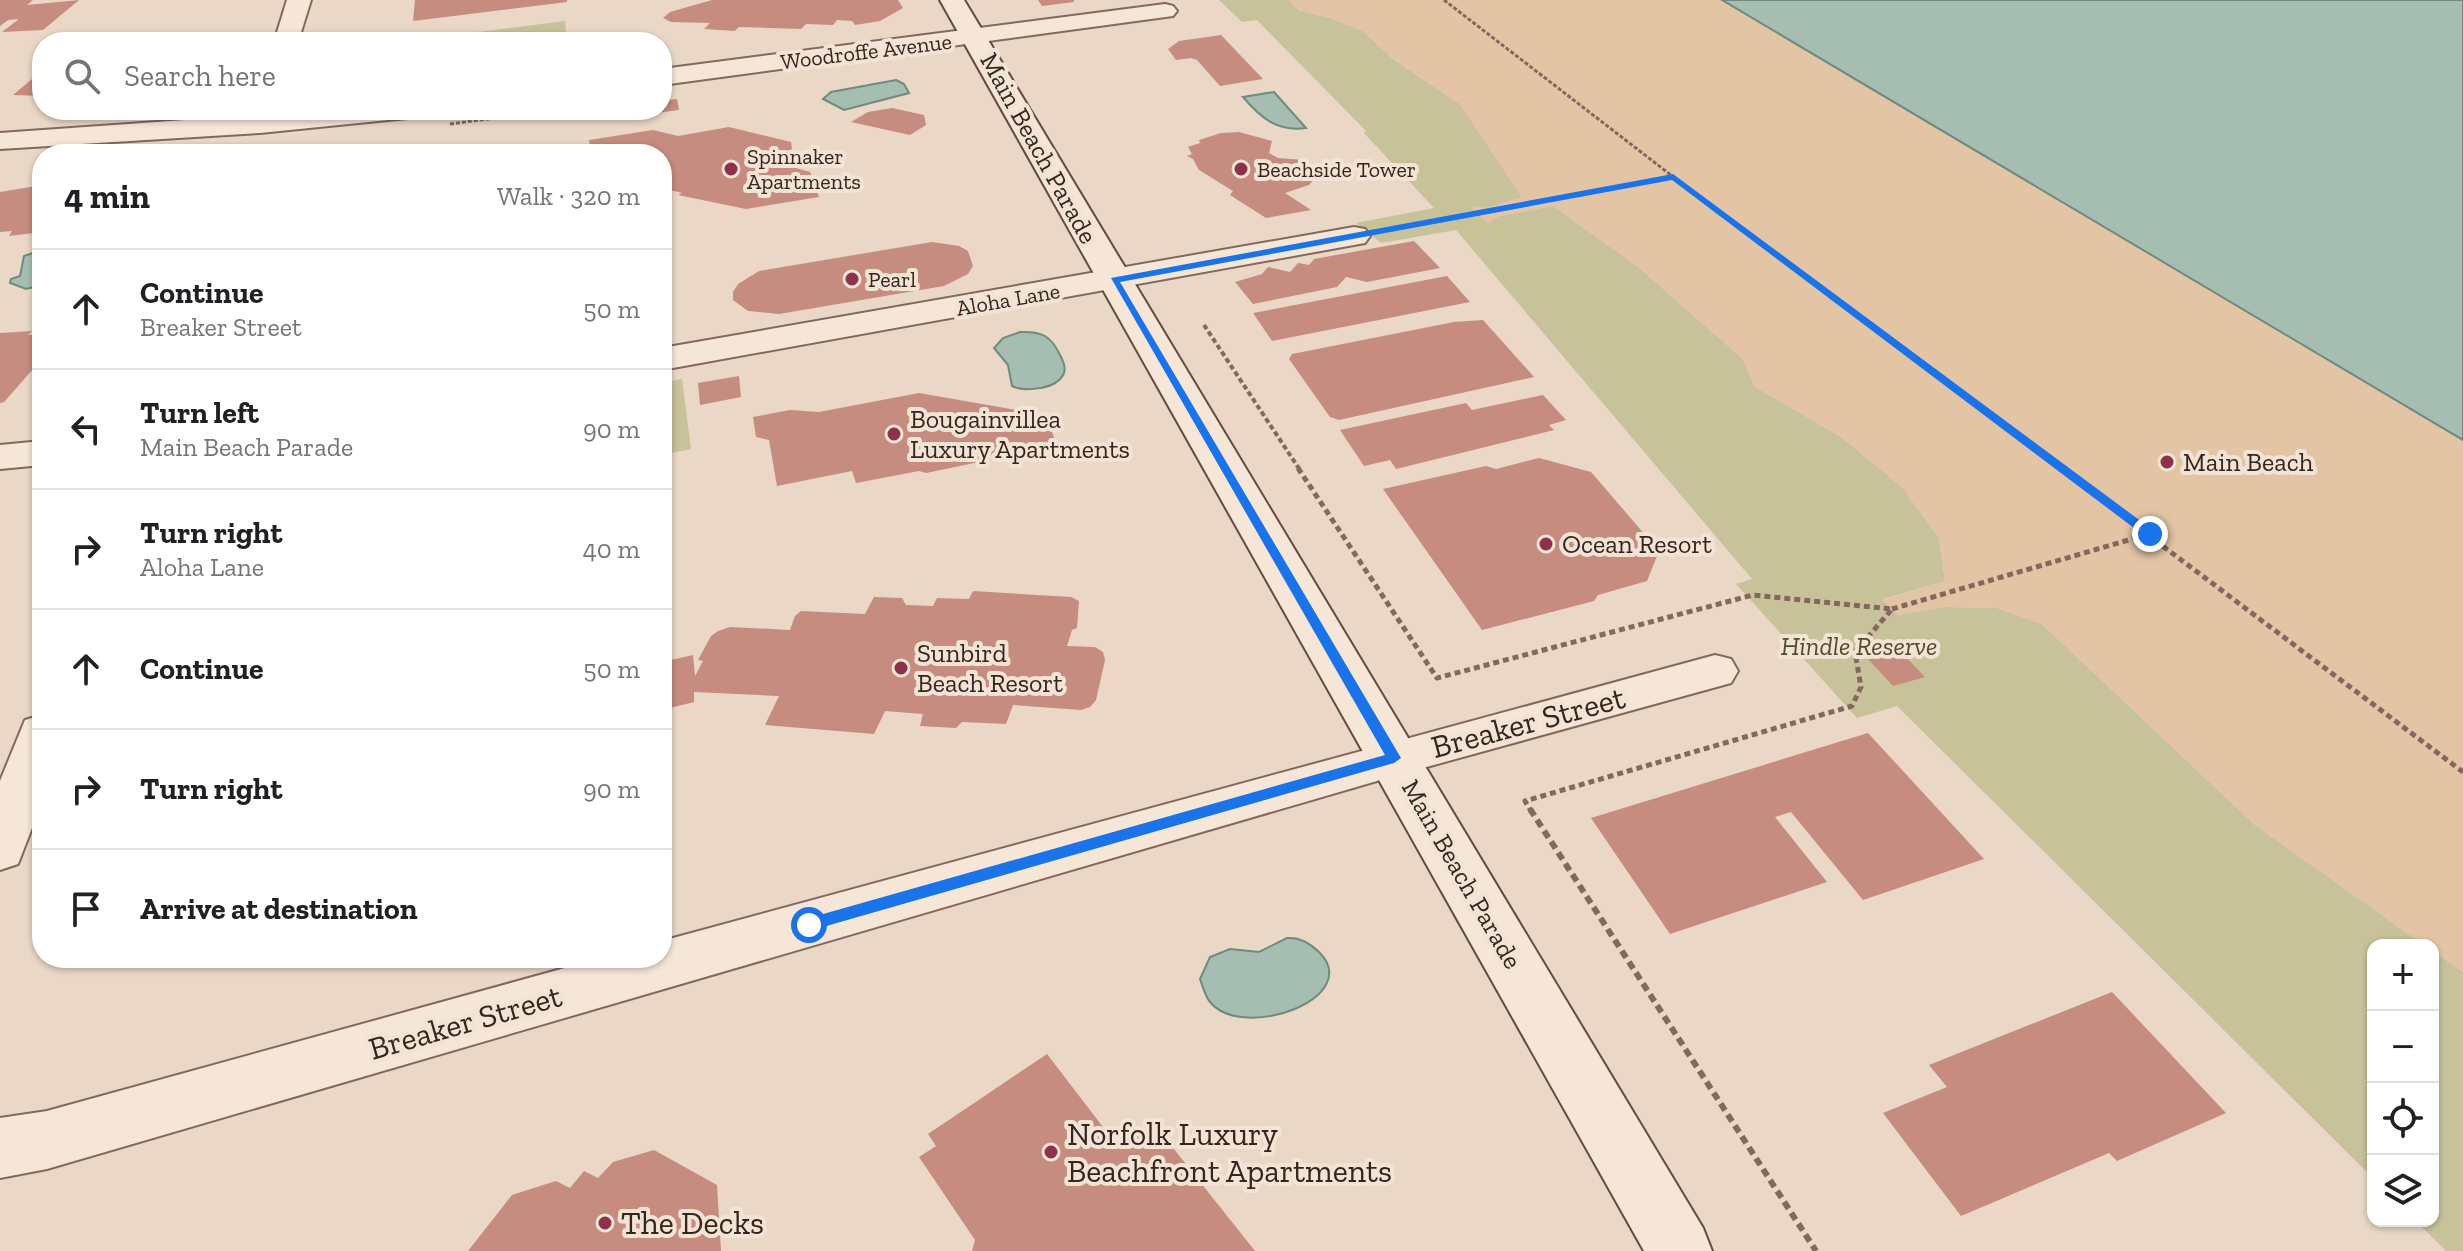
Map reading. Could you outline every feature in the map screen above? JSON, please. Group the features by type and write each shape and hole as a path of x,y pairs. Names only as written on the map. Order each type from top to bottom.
{"street":[{"path":"289,32 299,0"},
{"name":"Main Beach Parade","path":"952,0 976,36 1114,280 1680,1251"},
{"name":"Woodroffe Avenue","path":"672,76 1165,11"},
{"path":"0,141 258,129 329,120"},
{"name":"Aloha Lane","path":"672,357 1354,236"},
{"path":"0,457 32,454"},
{"name":"Breaker Street","path":"672,963 1394,758 1715,671"},
{"path":"0,849 32,761"},
{"name":"Breaker Street","path":"0,1148 63,1135 653,968"}],"path":[{"path":"1444,0 1673,177 2463,772"},
{"path":"1354,236 1673,177"},
{"path":"1168,270 1437,678"},
{"path":"1892,609 2150,534"},
{"path":"1525,801 1816,1251"}],"green space":[{"name":"Hindle Reserve","path":"1219,0 1289,0 1300,11 1330,18 1363,31 1393,59 1460,104 1522,197 1488,208 1471,207 1488,223 1499,216 1553,206 1637,266 1743,359 1754,386 1841,437 1902,487 1939,538 1945,581 1883,599 1898,615 1944,607 1997,608 2042,624 2255,825 2416,939 2367,939 2367,1172 1897,706 1857,718 1736,584 1752,579 1456,230 1381,243 1356,223 1434,208 1364,133 1366,131 1257,20 1242,22"},
{"path":"565,21 566,32 479,32"},
{"path":"682,379 691,449 672,453 672,381"},
{"path":"2439,955 2463,972 2463,1251 2446,1251 2422,1227 2439,1227"}],"sand":[{"name":"Main Beach","path":"1289,0 1856,0 2463,325 2463,972 2439,955 2439,939 2416,939 2255,825 2042,624 1997,608 1944,607 1898,615 1882,600 1945,581 1939,538 1902,487 1841,437 1754,386 1743,359 1637,266 1553,206 1499,216 1488,223 1470,206 1488,208 1522,197 1460,104 1393,59 1363,31 1330,18 1300,11"}],"shaded area":[{"path":"1722,0 2463,0 2463,440"},
{"path":"896,80 904,84 909,93 844,110 823,99 831,92"},
{"path":"1274,92 1306,128 1286,128 1270,122 1243,97"},
{"path":"32,253 32,288 26,289 10,283 11,279 20,276 24,256"},
{"path":"1020,332 1040,334 1053,343 1065,368 1055,383 1032,389 1012,386 1008,365 994,348 1003,338"},
{"path":"1287,938 1312,946 1329,969 1326,985 1313,999 1271,1016 1247,1018 1226,1013 1210,1002 1200,979 1210,957 1230,949 1259,952"}],"building":[{"path":"0,0 33,0 27,5 79,0 43,30 2,32 19,19 8,20 0,26"},
{"path":"415,0 567,0 567,2 413,21"},
{"path":"712,0 898,0 903,8 880,21 855,25 852,21 837,20 833,25 806,24 801,29 704,29 710,23 671,22 663,18 670,12"},
{"path":"1038,0 1074,0 1074,2 1042,6"},
{"path":"1221,35 1263,79 1220,86 1197,60 1176,60 1168,49 1179,41"},
{"path":"32,79 32,96 13,95"},
{"path":"677,99 679,110 672,111 672,100"},
{"path":"892,108 924,115 926,125 910,135 851,122 868,112"},
{"name":"Spinnaker Apartments","path":"729,127 791,142 792,149 788,152 792,167 810,172 819,197 746,209 678,195 682,193 672,190 672,144 590,144 589,140 653,130 678,136"},
{"path":"1239,132 1272,141 1269,153 1278,158 1304,160 1316,177 1309,185 1285,193 1311,210 1266,218 1230,195 1233,191 1199,170 1193,159 1187,156 1192,154 1188,147 1200,143 1199,140 1221,133"},
{"path":"32,187 32,233 9,236 12,231 0,232 0,192"},
{"path":"1414,241 1440,268 1367,282 1346,277 1337,287 1253,304 1235,282 1262,274 1268,267 1290,272 1298,263 1309,265 1314,259"},
{"name":"Pearl","path":"932,242 959,246 968,251 973,266 968,274 944,286 779,314 748,311 733,300 738,284 759,271"},
{"path":"1447,276 1470,302 1272,341 1253,313"},
{"path":"1483,320 1534,377 1339,420 1330,417 1289,359 1292,354 1454,322"},
{"path":"32,331 28,335 32,335 32,370 0,403 0,333"},
{"path":"739,376 741,397 700,405 698,383"},
{"path":"919,393 1045,415 1056,442 981,457 979,462 926,473 919,471 856,483 852,471 777,486 769,440 756,437 753,417 790,410 819,412"},
{"path":"1543,395 1566,420 1549,425 1554,430 1396,469 1390,460 1364,466 1340,430 1466,403 1472,410"},
{"name":"Ocean Resort","path":"1539,458 1591,472 1659,551 1647,581 1598,595 1594,601 1482,630 1383,489 1486,466 1496,469"},
{"name":"Sunbird Beach Resort","path":"973,591 1071,597 1079,601 1077,628 1072,630 1067,646 1095,647 1103,652 1105,660 1096,700 1090,707 1081,710 1013,705 1006,724 962,722 956,728 920,726 923,714 885,711 874,734 765,725 779,696 694,692 694,702 672,708 672,660 693,655 695,676 703,661 698,660 711,636 718,631 730,627 790,630 795,616 801,611 865,614 874,597 902,598 906,605 933,606 937,598 969,599"},
{"path":"1900,651 1925,677 1893,686 1868,659"},
{"path":"1868,733 1984,859 1863,900 1791,812 1775,817 1827,882 1670,934 1591,818"},
{"path":"2112,992 2226,1113 2117,1161 2109,1153 1961,1216 1883,1113 1947,1087 1929,1065"},
{"name":"Norfolk Luxury Beachfront Apartments","path":"1047,1054 1119,1148 1154,1124 1255,1251 972,1251 975,1240 919,1157 936,1146 928,1134"},
{"name":"The Decks","path":"654,1150 717,1185 721,1251 468,1251 512,1195 556,1181 570,1188 584,1171 598,1178 613,1162"}],"place":[{"name":"Spinnaker Apartments","path":"731,169"},
{"name":"Beachside Tower","path":"1241,169"},
{"name":"Pearl","path":"852,279"},
{"name":"Bougainvillea Luxury Apartments","path":"894,434"},
{"name":"Main Beach","path":"2167,462"},
{"name":"Ocean Resort","path":"1546,544"},
{"name":"Sunbird Beach Resort","path":"901,668"},
{"name":"Norfolk Luxury Beachfront Apartments","path":"1051,1152"},
{"name":"The Decks","path":"605,1223"}],"route":[{"path":"809,925 1394,758 1114,280 1673,177 2150,534"}]}
